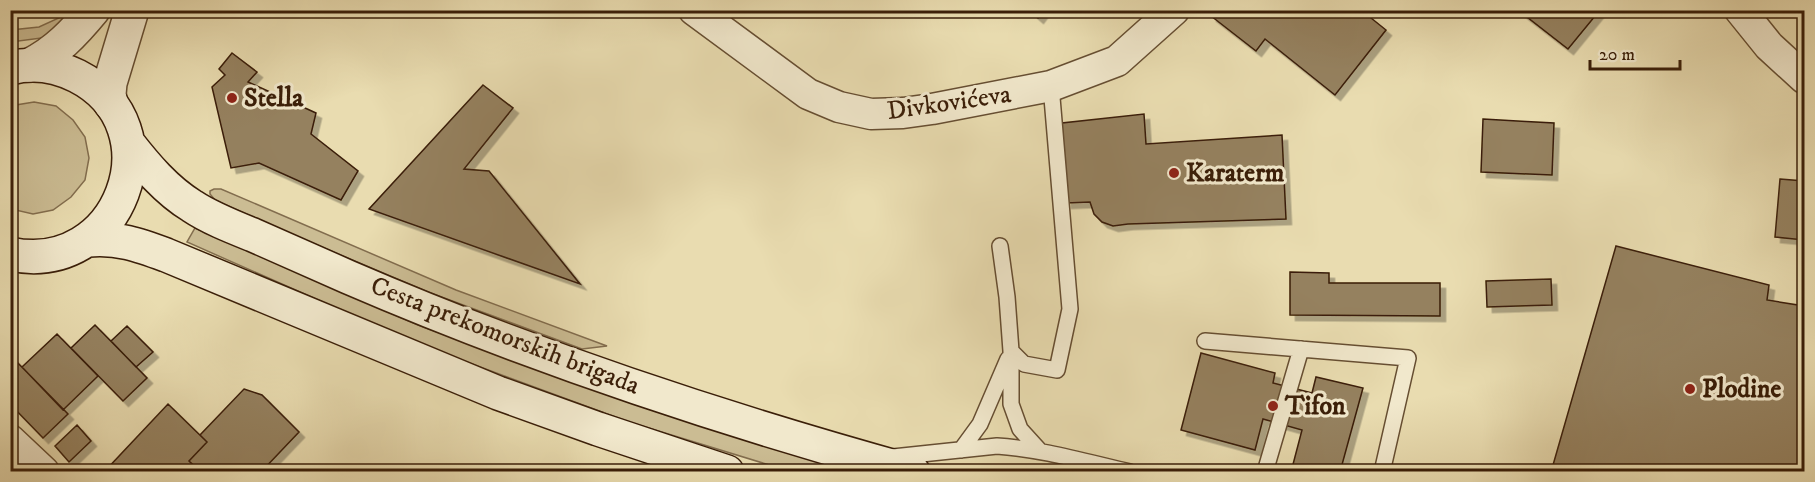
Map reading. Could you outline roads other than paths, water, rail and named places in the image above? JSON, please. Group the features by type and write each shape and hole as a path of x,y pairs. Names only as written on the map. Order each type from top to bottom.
{"main road":[{"path":"20,67 46,57 64,42 93,10"},
{"path":"111,104 110,83 132,10"},
{"path":"18,261 51,256 69,250 99,231 120,202 127,184 129,167 128,143 123,125 111,104 99,91 85,80 69,72 51,67 20,67"},
{"name":"Cesta prekomorskih brigada","path":"128,143 166,186 192,207 423,309 543,355 622,382 787,436 913,471"},
{"name":"Cesta prekomorskih brigada","path":"88,240 105,238 144,247 498,393 620,437 728,471"}],"street":[{"name":"Divkovićeva","path":"694,10 808,94 839,107 871,114 922,111 1051,86 1117,61 1174,10"},
{"path":"1740,10 1769,46 1804,78"},
{"path":"10,440 44,471"}],"lane":[{"path":"1011,351 1024,364 1057,370 1070,309 1051,86"},
{"path":"1000,246 1011,351 1011,404 1020,429 1040,452"},
{"path":"1205,341 1408,358 1382,471"},
{"path":"1266,471 1301,349"},
{"path":"962,450 980,424 1011,351"},
{"path":"868,459 998,446 1040,452 1130,471"}],"place":[{"name":"Stella","path":"232,98"},
{"name":"Karaterm","path":"1174,173"},
{"name":"Plodine","path":"1690,389"},
{"name":"Tifon","path":"1273,406"}]}
